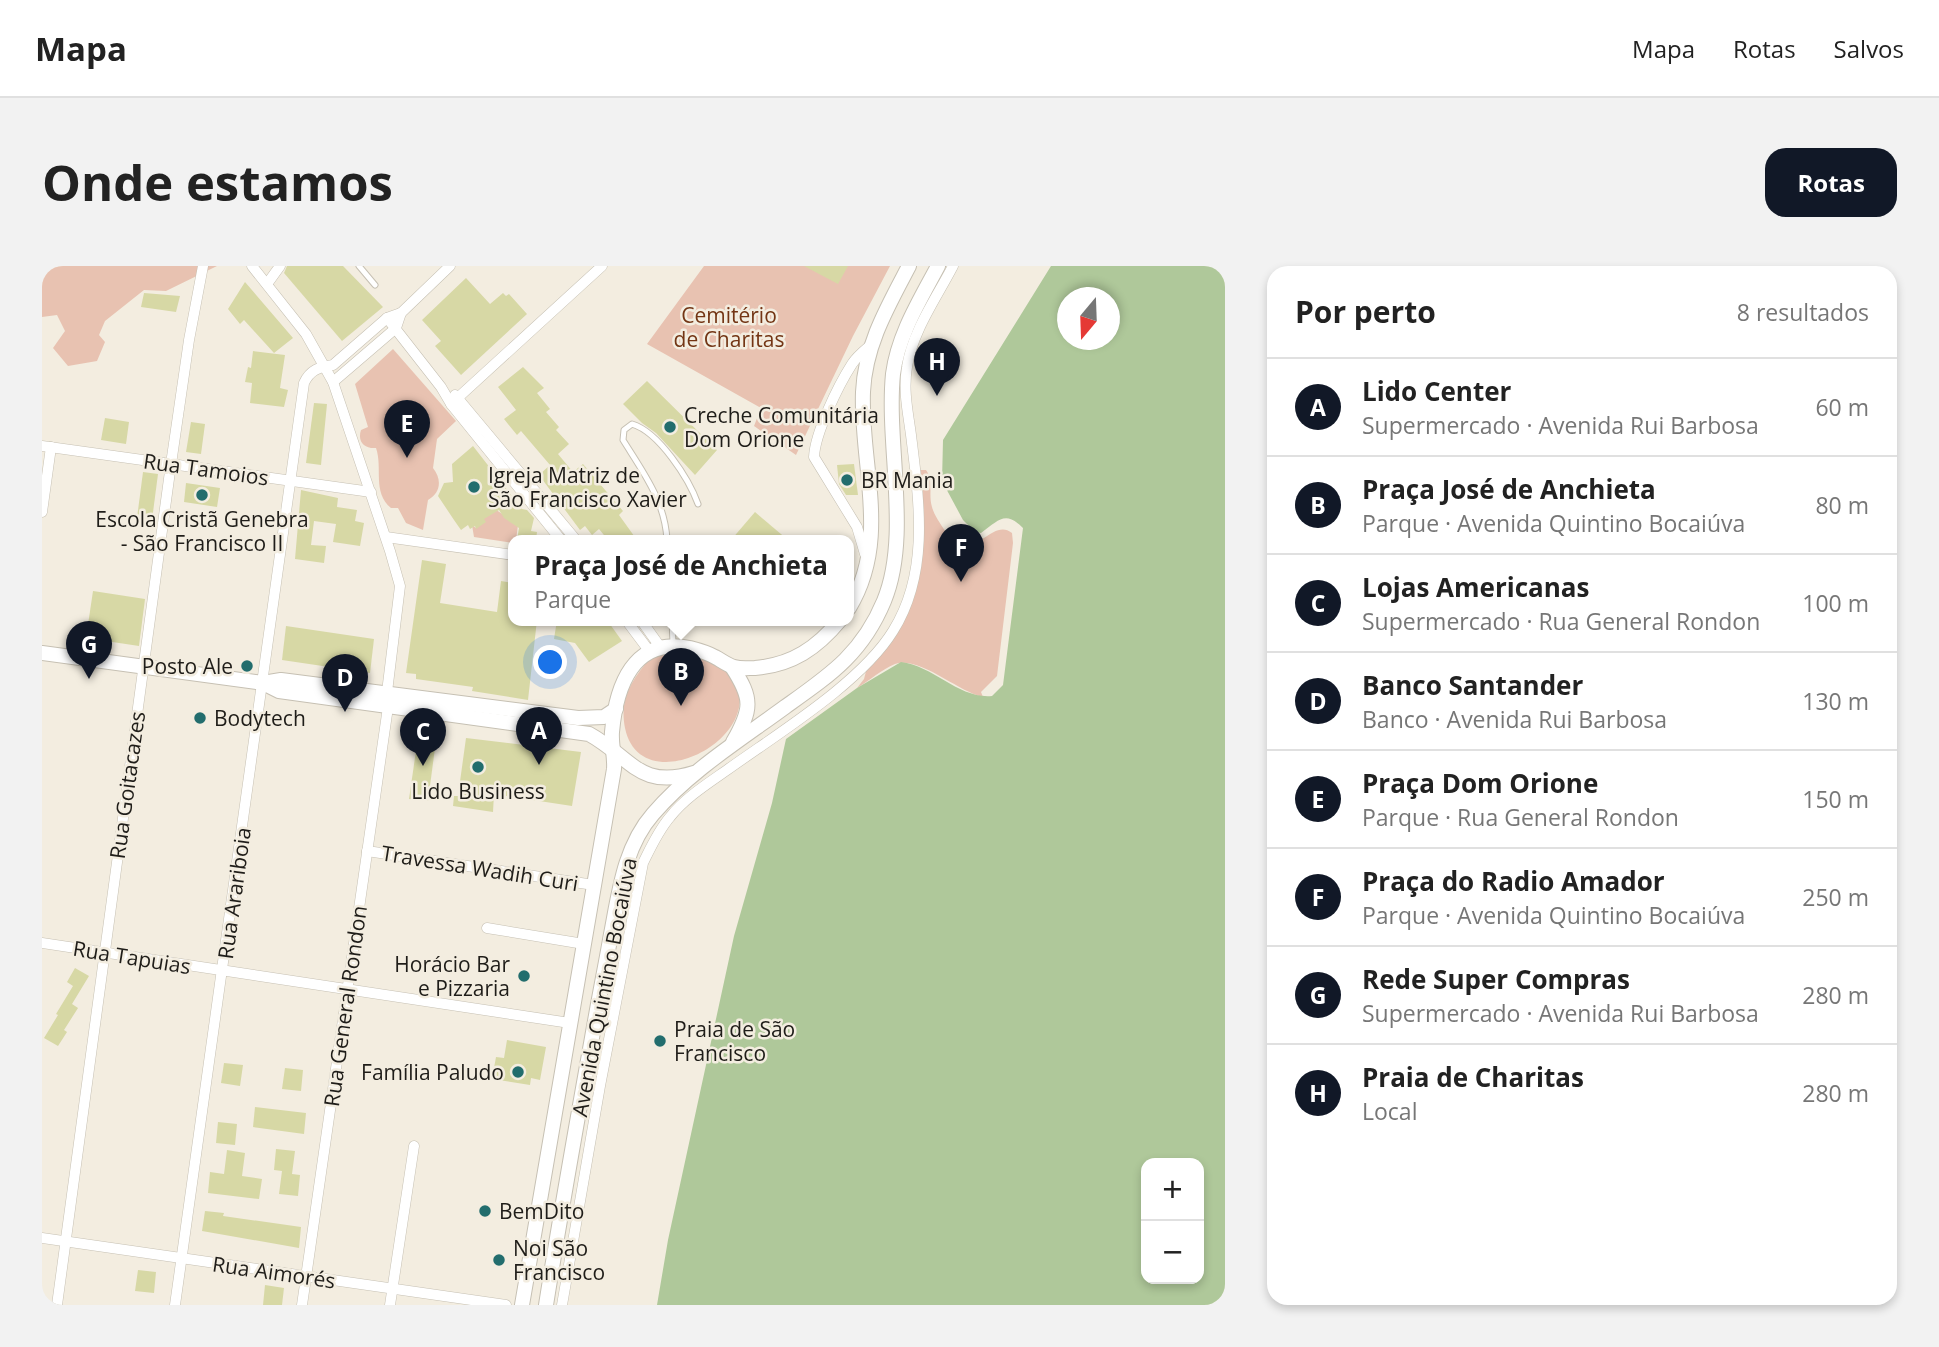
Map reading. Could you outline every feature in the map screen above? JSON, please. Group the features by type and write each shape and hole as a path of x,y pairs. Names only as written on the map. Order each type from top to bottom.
{"main road":[{"path":"854,599 861,586 872,533 863,391 872,343 908,266"},
{"name":"Avenida Quintino Bocaiúva","path":"546,1305 580,1100 622,877 637,839 650,816 695,773 828,678 867,635 884,601 894,568 897,540 892,398 897,352 906,328 938,266"},
{"path":"732,667 769,667 799,657 814,648 834,626"},
{"path":"662,649 688,648 713,655 732,667 748,699 747,713 731,747"},
{"name":"Avenida Quintino Bocaiúva","path":"522,1305 614,769 612,733 616,709 626,674 635,663 662,649"},
{"path":"42,653 263,684 281,680 589,734 615,750 635,768 656,777 678,777 695,773"},
{"path":"387,700 578,718 604,716 616,709"}],"street":[{"name":"Rua Goitacazes","path":"57,1305 171,464 203,266"},
{"name":"Rua General Rondon","path":"252,266 306,334 333,382 400,586 367,851 302,1305"},
{"path":"264,281 277,266"},
{"path":"450,266 401,313 387,318 441,387 572,535"},
{"path":"455,401 602,266"},
{"path":"562,1305 643,863 656,836 670,816 694,794 847,681 881,647 904,611 916,570 920,541 914,458 905,407 907,365 914,342 953,266"},
{"path":"333,382 396,328 401,313"},
{"name":"Rua Arariboia","path":"175,1305 304,383 309,373 333,365 387,318"},
{"path":"867,564 858,527 820,469 814,457 814,446 853,362 872,343"},
{"path":"455,401 557,535"},
{"name":"Rua Tamoios","path":"46,446 371,492"},
{"path":"42,512 46,446"},
{"path":"386,537 508,554"},
{"path":"633,626 662,649"},
{"path":"645,626 662,649"},
{"name":"Travessa Wadih Curi","path":"367,851 594,885"},
{"path":"487,928 584,944"},
{"name":"Rua Tapuias","path":"42,943 570,1023"},
{"path":"390,1305 414,1146"},
{"name":"Rua Aimorés","path":"42,1238 506,1305"}],"lane":[{"path":"359,266 375,285"},
{"path":"666,535 664,511 623,440 624,430 632,424 643,427 682,471 698,504"},
{"path":"662,649 669,626"}],"green space":[{"path":"42,266 217,266 166,291 144,290 105,321 99,335 105,342 97,361 68,366 53,348 65,331 57,315 42,317"},
{"name":"Cemitério de Charitas","path":"704,266 890,266 796,455 754,426 761,408 647,344"},
{"path":"393,349 456,421 437,439 433,468 439,486 436,494 428,500 423,530 406,523 398,508 391,508 385,502 380,487 376,448 365,446 360,438 361,430 368,427 355,384"},
{"path":"915,470 926,470 933,510 954,544 970,546 998,530 1012,533 997,676 981,692 983,697 916,665 905,663 890,666 857,688 864,679 869,660 893,632 916,571"},
{"path":"495,509 518,525 517,535 508,535 508,542 474,537 472,525 476,528 483,518"},
{"path":"689,650 731,673 740,697 735,719 721,738 700,753 677,761 654,761 636,750 625,728 626,698 633,682 651,657"}],"shaded area":[{"path":"1051,266 1225,266 1225,1305 657,1305 668,1240 734,936 772,803 786,739 857,688 901,662 924,669 957,688 980,696 992,696 1003,685 1023,528 1007,518 997,521 981,533 975,532 963,520 942,481 943,440"}],"building":[{"path":"287,266 343,266 383,307 342,341 284,273"},
{"path":"804,266 848,266 838,284"},
{"path":"466,278 490,304 503,293 506,296 509,294 527,314 461,375 435,346 441,341 422,320"},
{"path":"245,282 293,338 274,353 244,320 240,324 228,309"},
{"path":"144,293 180,296 176,312 141,307"},
{"path":"253,351 285,355 280,388 288,390 284,407 250,403 252,383 245,382 248,367 251,368"},
{"path":"523,367 544,388 537,393 550,409 546,412 559,427 556,430 569,444 558,454 573,472 583,464 623,511 619,515 633,535 604,535 599,529 592,535 585,526 580,530 539,475 550,465 521,431 517,435 504,419 516,410 498,387"},
{"name":"Creche Comunitária Dom Orione","path":"647,381 717,450 695,475 656,433 623,404"},
{"path":"314,403 327,404 321,465 306,463"},
{"path":"105,418 129,422 126,444 101,440"},
{"path":"191,422 205,424 201,454 186,452"},
{"name":"Igreja Matriz de São Francisco Xavier","path":"473,446 522,509 527,510 534,518 531,531 537,532 537,535 518,535 519,528 504,518 499,510 484,519 486,522 476,529 475,526 470,529 468,525 461,530 438,496 444,483 453,482 452,464"},
{"name":"BR Mania","path":"854,464 858,495 846,495 839,484 837,465"},
{"path":"143,472 158,474 152,520 137,518"},
{"name":"Escola Cristã Genebra - São Francisco II","path":"186,483 220,488 217,507 184,502"},
{"path":"301,490 338,498 337,507 357,510 355,521 364,523 360,546 333,542 336,524 314,521 311,545 326,546 324,563 295,559"},
{"path":"755,512 782,535 735,535"},
{"path":"422,560 446,564 440,603 497,612 501,581 508,582 508,626 536,626 528,700 472,691 473,687 416,679 416,674 406,673"},
{"path":"93,591 145,599 139,646 86,638"},
{"path":"286,626 374,639 370,673 282,660"},
{"path":"556,626 611,626 622,641 589,662 575,643 554,639"},
{"path":"419,730 437,733 428,801 409,799"},
{"path":"466,738 581,752 572,806 494,794 493,812 453,806 454,796 458,796"},
{"path":"75,968 89,976 72,1004 78,1008 64,1030 67,1032 58,1046 44,1038 73,986 67,982"},
{"path":"507,1040 546,1047 540,1080 531,1078 530,1085 492,1079 496,1057 504,1058"},
{"path":"224,1063 243,1065 240,1086 221,1083"},
{"path":"285,1068 303,1070 301,1091 282,1089"},
{"path":"255,1107 306,1113 304,1134 253,1127"},
{"path":"218,1122 237,1124 235,1145 216,1143"},
{"path":"276,1149 295,1151 292,1174 300,1175 298,1196 279,1194 282,1171 274,1170"},
{"path":"227,1150 245,1153 242,1176 262,1179 259,1199 208,1193 210,1172 224,1174"},
{"path":"205,1211 301,1227 299,1248 202,1231"},
{"path":"138,1270 156,1272 154,1293 135,1291"},
{"path":"265,1285 284,1288 282,1305 263,1305"}],"place":[{"name":"Praia de Charitas","path":"937,396"},
{"name":"Creche Comunitária Dom Orione","path":"670,427"},
{"name":"Praça Dom Orione","path":"407,458"},
{"name":"BR Mania","path":"847,480"},
{"name":"Igreja Matriz de São Francisco Xavier","path":"474,487"},
{"name":"Escola Cristã Genebra - São Francisco II","path":"202,495"},
{"name":"Praça do Radio Amador","path":"961,582"},
{"name":"Posto Ale","path":"247,666"},
{"name":"Rede Super Compras","path":"89,679"},
{"name":"Praça José de Anchieta","path":"681,706"},
{"name":"Banco Santander","path":"345,712"},
{"name":"Bodytech","path":"200,718"},
{"name":"Lido Center","path":"539,765"},
{"name":"Lojas Americanas","path":"423,766"},
{"name":"Lido Business","path":"478,767"},
{"name":"Horácio Bar e Pizzaria","path":"524,976"},
{"name":"Praia de São Francisco","path":"660,1041"},
{"name":"Família Paludo","path":"518,1072"},
{"name":"BemDito","path":"485,1211"},
{"name":"Noi São Francisco","path":"499,1260"}]}
